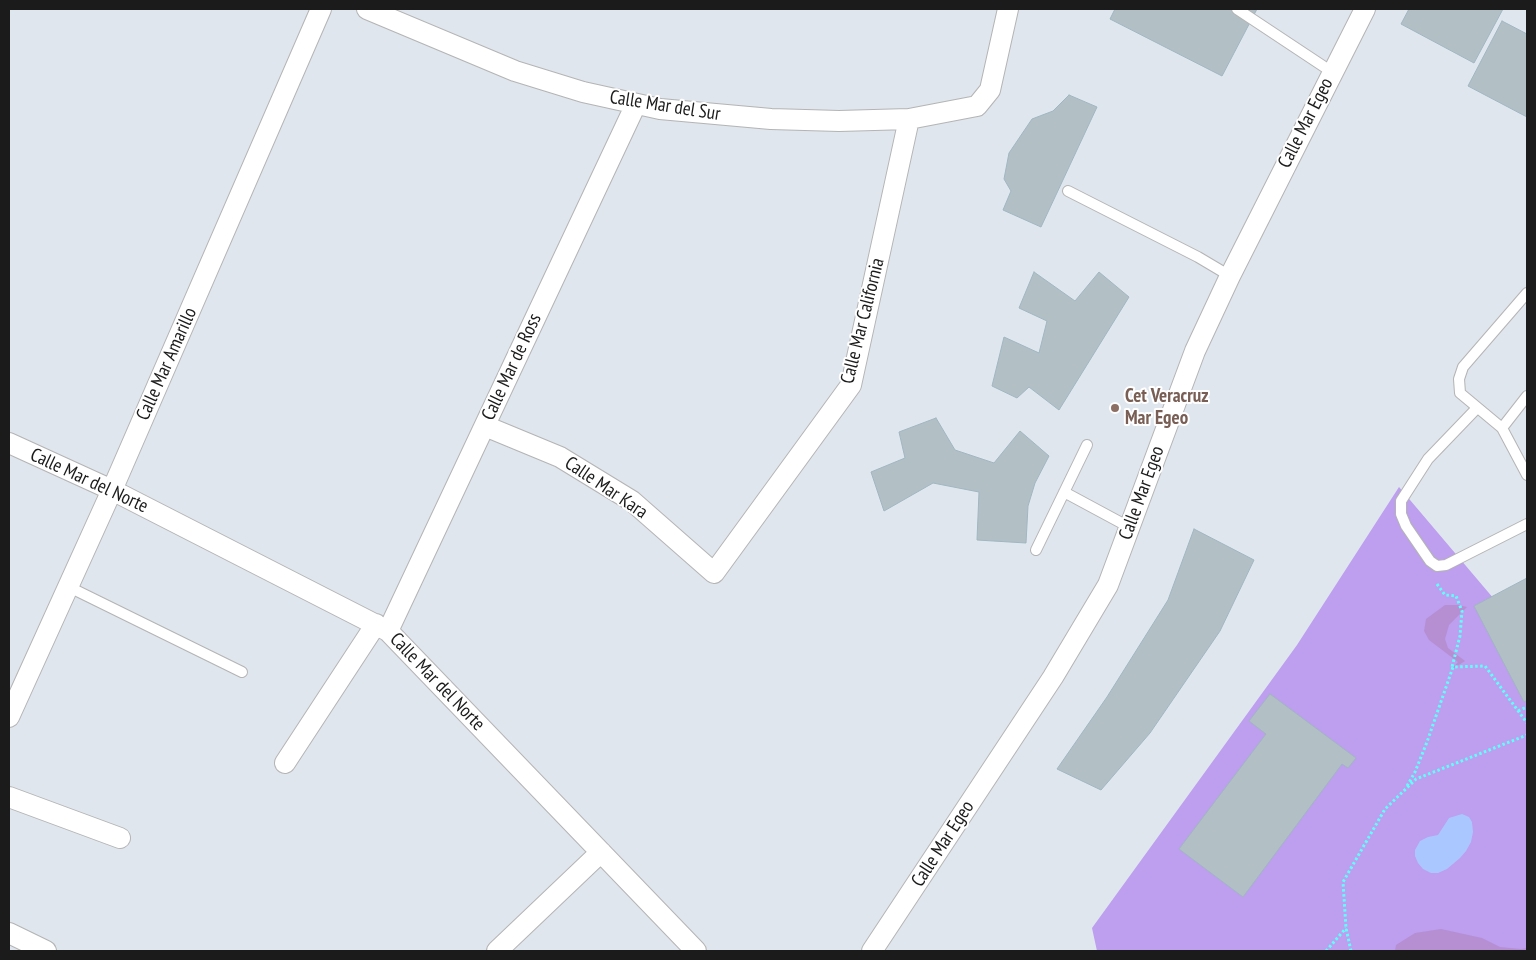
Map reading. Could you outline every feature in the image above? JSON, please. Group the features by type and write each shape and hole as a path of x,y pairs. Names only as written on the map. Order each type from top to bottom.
{"street":[{"name":"Calle Mar Amarillo","path":"9,718 112,490 321,9"},
{"name":"Calle Mar del Sur","path":"367,9 516,71 583,92 660,109 771,119 838,121 909,119 977,106 990,90 1008,9"},
{"name":"Calle Mar Egeo","path":"872,951 1053,677 1108,585 1196,351 1230,276 1365,9"},
{"name":"Calle Mar de Ross","path":"285,763 382,628 484,426 636,104"},
{"name":"Calle Mar California","path":"714,573 851,385 909,119"},
{"name":"Calle Mar Kara","path":"484,426 560,457 632,501 714,573"},
{"name":"Calle Mar del Norte","path":"9,443 112,490 382,628 696,951"},
{"path":"9,797 120,838"},
{"path":"497,951 601,852"},
{"path":"9,934 46,951"}],"lane":[{"path":"1237,9 1332,72"},
{"path":"1068,191 1198,257 1230,276"},
{"path":"1527,293 1464,367 1458,379 1460,393 1502,428 1527,475"},
{"path":"1502,428 1527,396"},
{"path":"1477,408 1428,459 1401,500 1401,514 1406,526 1430,561 1438,566 1446,565 1527,524"},
{"path":"1036,550 1086,445"},
{"path":"1064,492 1129,527"},
{"path":"67,586 242,672"}],"path":[{"path":"1406,790 1427,742 1451,670 1460,636 1462,611 1456,596 1445,595 1432,578"},
{"path":"1451,670 1453,667 1485,666 1527,723"},
{"path":"1518,711 1527,707"},
{"path":"1351,951 1346,928 1343,882 1385,809 1416,779 1527,735"},
{"path":"1326,951 1346,928"}],"shaded area":[{"path":"1399,487 1494,599 1527,642 1527,951 1097,951 1092,928 1297,645"},
{"path":"1445,605 1467,607 1449,625 1445,639 1448,648 1465,661 1451,670 1458,662 1429,640 1424,631 1426,619"},
{"path":"1441,929 1482,938 1500,947 1527,948 1527,951 1395,951 1396,945 1415,933"}],"sand":[{"path":"1462,814 1469,817 1472,822 1471,842 1466,851 1447,869 1438,873 1431,873 1423,869 1415,856 1415,850 1420,841 1438,835 1449,818"}],"building":[{"path":"1115,9 1257,9 1222,76 1110,19"},
{"path":"1409,9 1503,9 1474,63 1401,24"},
{"path":"1502,21 1527,34 1527,117 1468,86"},
{"path":"1069,95 1097,107 1041,227 1003,210 1011,191 1004,179 1009,153 1032,119 1053,111"},
{"path":"1034,272 1075,301 1099,272 1129,297 1059,410 1029,387 1017,398 992,386 1004,337 1039,353 1047,321 1019,308"},
{"path":"936,418 955,450 994,463 1020,431 1049,456 1035,483 1028,506 1026,543 977,540 979,492 933,483 884,511 871,472 905,458 899,432"},
{"path":"1194,529 1254,560 1220,631 1150,733 1101,790 1057,769 1107,697 1168,600"},
{"path":"1527,578 1527,700 1524,702 1474,606"},
{"path":"1270,694 1356,758 1348,768 1342,764 1243,897 1179,849 1266,734 1249,721"}],"place":[{"name":"Cet Veracruz Mar Egeo","path":"1115,408"}]}
